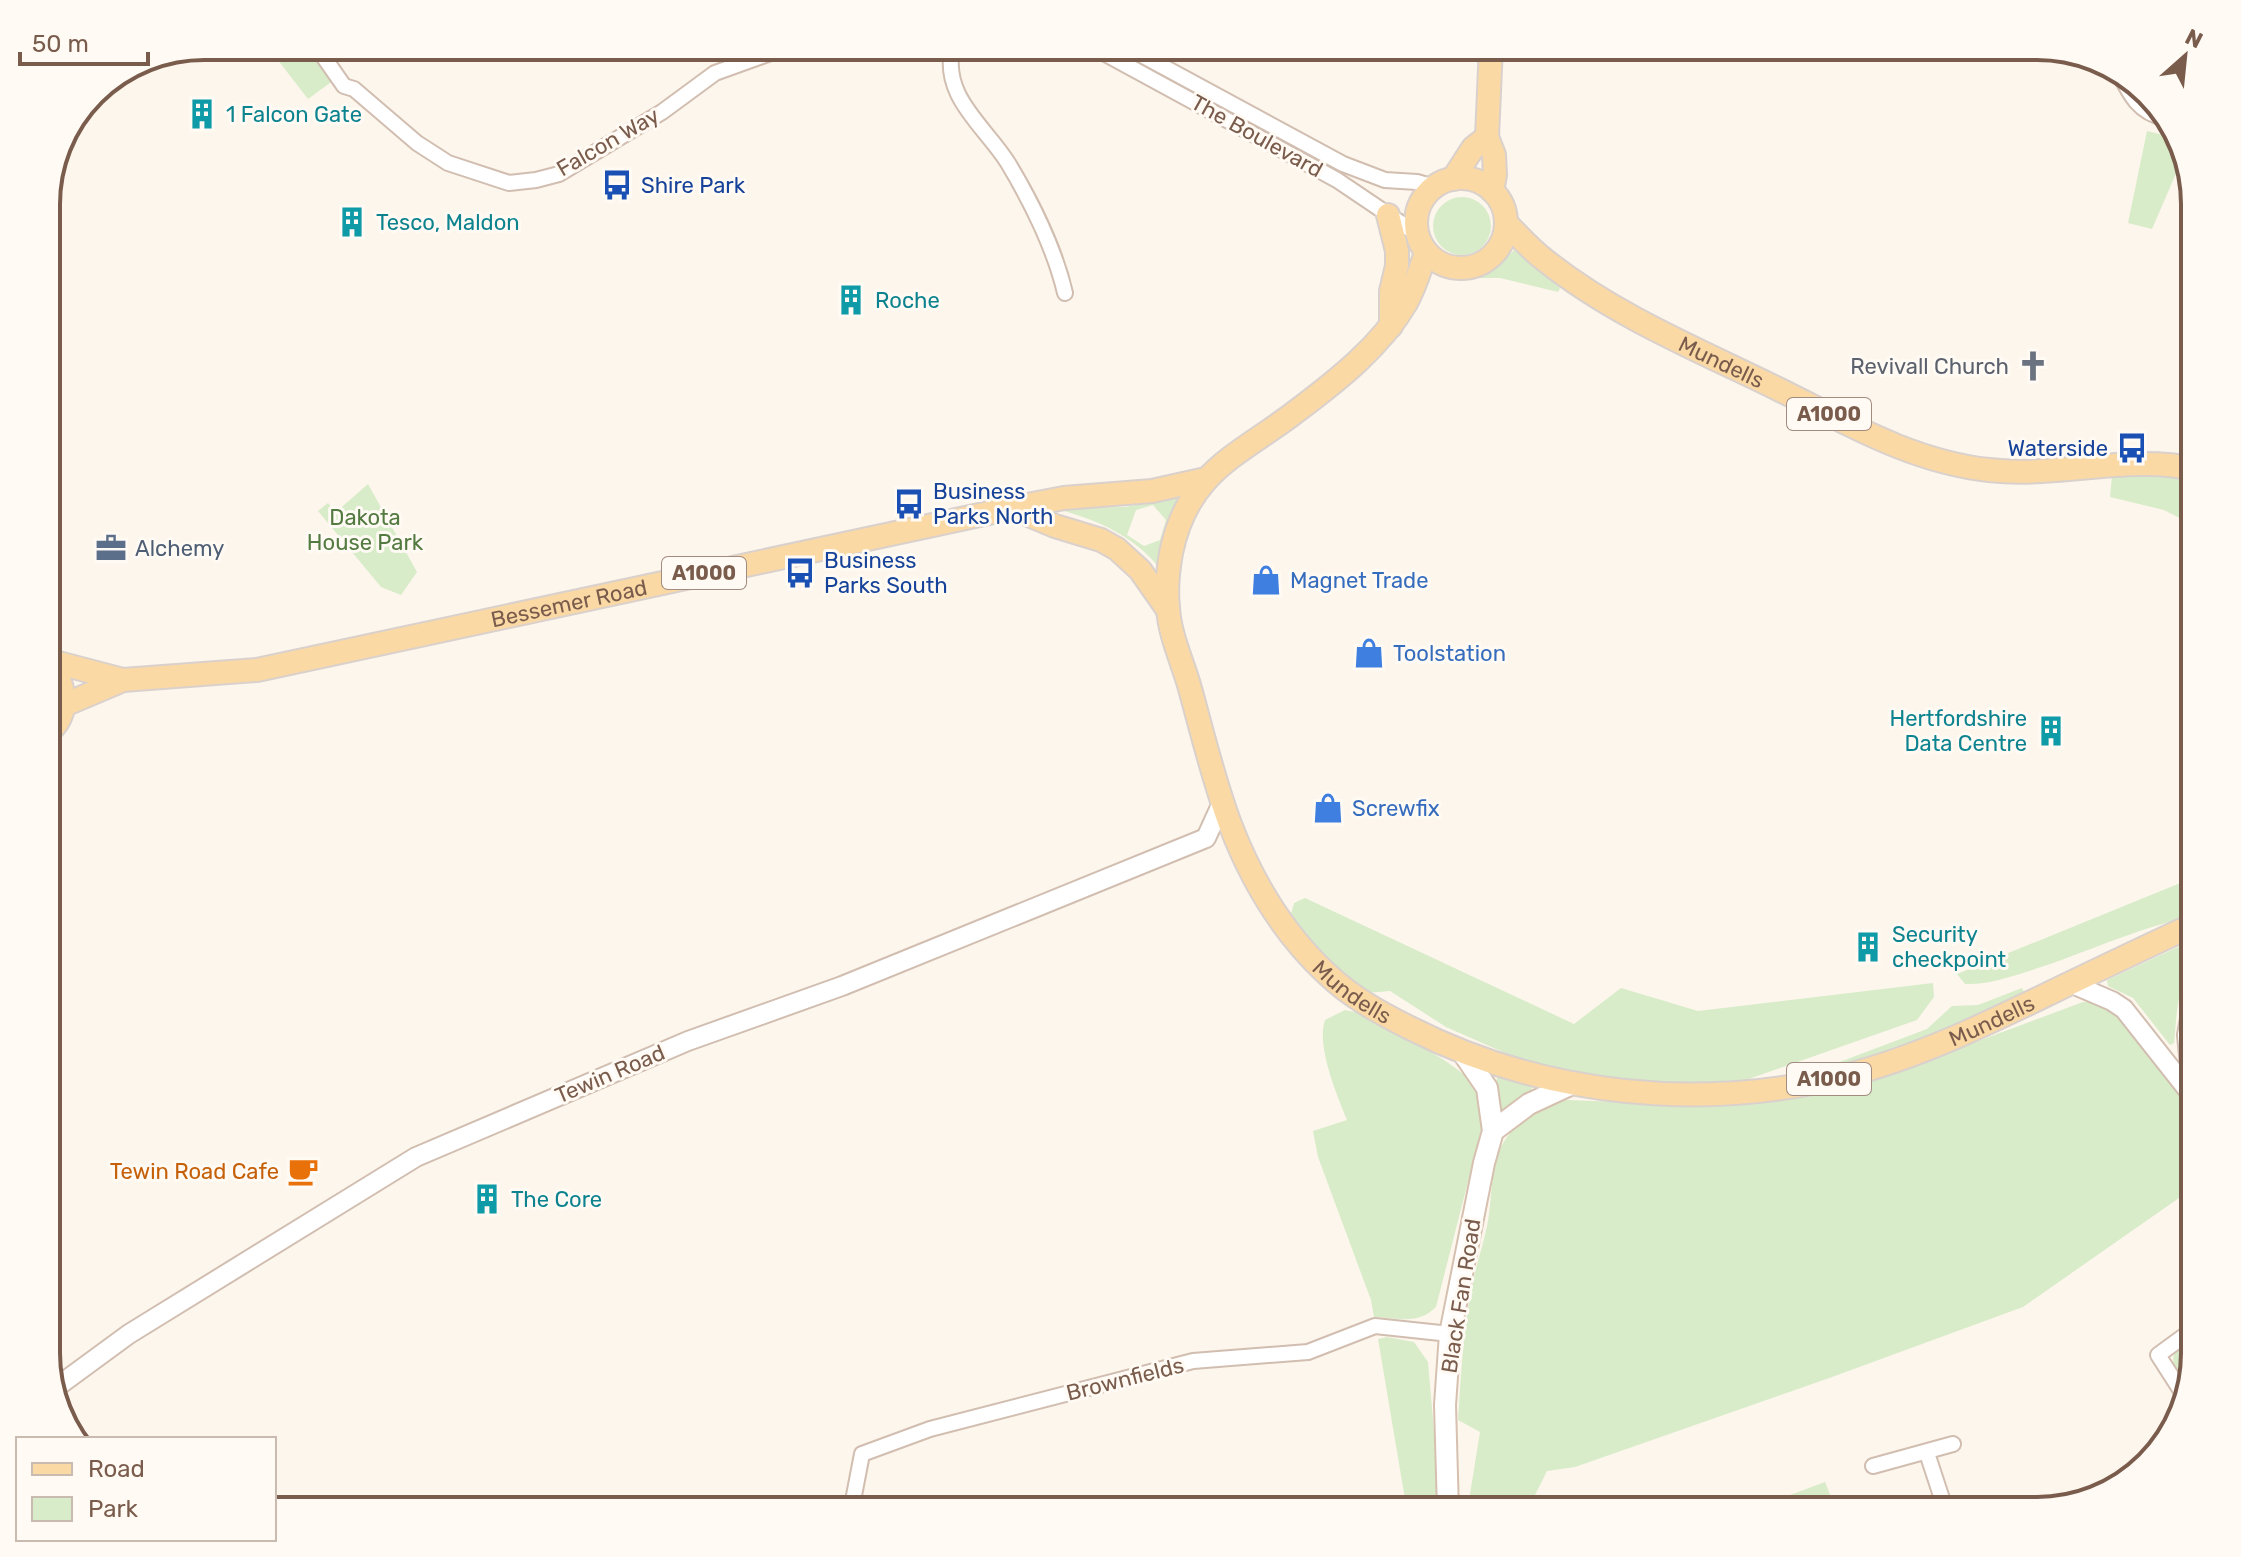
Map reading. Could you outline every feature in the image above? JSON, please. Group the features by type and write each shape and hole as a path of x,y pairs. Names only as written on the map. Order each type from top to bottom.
{"main road":[{"name":"A1000","path":"1490,60 1487,137 1494,155 1492,191 1501,200 1506,223"},
{"name":"A1000","path":"1422,244 1415,219 1423,196 1443,183 1473,148 1487,137"},
{"path":"1443,183 1470,179 1492,191"},
{"path":"1388,215 1397,251 1391,291 1391,326"},
{"path":"1422,244 1453,268 1478,266 1496,253 1504,242 1506,223"},
{"name":"Mundells","path":"1506,223 1553,266 1613,307 1925,458 1989,470 2021,472 2113,466 2181,466"},
{"name":"Mundells","path":"1422,244 1414,288 1391,326 1330,385 1294,414 1226,458 1206,479 1182,519 1171,552 1168,610 1222,803 1240,849 1272,907 1327,974 1368,1005 1463,1053 1572,1084 1614,1091 1717,1094 1848,1075 1900,1058 1993,1020 2181,931"},
{"name":"Bessemer Road","path":"64,705 123,680 257,670 1012,508 1064,498 1152,491 1206,479"},
{"name":"A1000","path":"1012,508 1101,540 1117,549 1140,570 1168,610"},
{"name":"Bessemer Road","path":"60,663 123,680"},
{"name":"A1000","path":"60,677 64,705"},
{"path":"60,718 64,705"},
{"name":"Black Fan Road","path":"1448,1497 1445,1405 1450,1334 1493,1131 1487,1088 1463,1053"},
{"path":"1493,1131 1529,1104 1572,1084"}],"street":[{"name":"Falcon Way","path":"326,60 344,86 354,89 417,143 448,163 509,183 559,174 662,112 715,73 751,60"},
{"path":"951,60 953,81 963,107 995,143 1010,166 1059,266 1065,293"},
{"name":"The Boulevard","path":"1117,60 1337,180 1388,215 1422,244"},
{"name":"The Boulevard","path":"1151,60 1343,164 1385,180 1443,183"},
{"path":"2131,95 2136,104 2146,110"},
{"path":"1222,803 1206,838 1214,844 1240,849"},
{"name":"Tewin Road","path":"63,1382 129,1334 416,1157 688,1041 842,986 1206,838"},
{"path":"2070,983 2124,1009 2181,1081"},
{"name":"Brownfields","path":"854,1497 862,1454 930,1429 1193,1361 1308,1352 1375,1326 1450,1334"},
{"path":"2177,1385 2158,1355 2181,1338"},
{"path":"1873,1466 1953,1444"},
{"path":"1927,1453 1941,1497"}],"green space":[{"path":"278,60 320,60 334,80 308,99"},
{"path":"2147,131 2163,135 2177,172 2152,229 2128,223"},
{"path":"1462,197 1473,199 1482,206 1489,215 1489,237 1482,246 1473,253 1462,255 1451,253 1442,246 1435,237 1433,226 1435,215 1442,206 1451,199"},
{"path":"1514,250 1560,288 1558,292 1500,278 1478,278 1493,271"},
{"path":"2154,474 2181,477 2181,519 2164,510 2110,497 2112,476"},
{"name":"Dakota House Park","path":"368,484 417,572 401,595 381,587 318,511 328,503 336,512"},
{"path":"1180,497 1168,521 1157,565 1137,545 1115,531 1064,511 1064,508 1125,507","holes":["1153,505 1166,520 1160,540 1144,546 1127,535 1136,510"]},
{"path":"2181,883 2181,919 1996,981 1965,984 1957,974"},
{"path":"1305,898 1574,1024 1621,988 1698,1011 1933,983 1934,997 1917,1020 1746,1080 1656,1084 1598,1077 1541,1065 1505,1053 1446,1027 1390,991 1373,992 1361,988 1339,971 1291,914 1294,903"},
{"path":"2181,946 2181,990 2174,1043 2170,1045 2133,998 2108,986 2107,980"},
{"path":"2022,988 2025,994 1932,1037 1832,1068 1829,1066 1927,1029 1952,1006 1978,1005"},
{"path":"2083,1002 2098,1002 2126,1019 2181,1097 2181,1197 2023,1307 1575,1467 1547,1471 1534,1497 1470,1497 1480,1432 1458,1420 1466,1319 1487,1226 1497,1157 1507,1137 1526,1117 1550,1104 1568,1100 1694,1105 1769,1100 1919,1063"},
{"path":"1345,1010 1404,1037 1460,1071 1473,1083 1482,1100 1484,1119 1436,1307 1415,1318 1374,1317 1371,1300 1318,1157 1313,1131 1347,1120 1323,1043 1325,1020"},
{"path":"1498,1077 1532,1086 1531,1093 1505,1110 1500,1108"},
{"path":"1387,1337 1414,1342 1428,1362 1440,1497 1405,1497 1378,1339"},
{"path":"2181,1346 2179,1373 2173,1363 2174,1351"},
{"path":"1825,1482 1831,1497 1785,1497"}],"place":[{"name":"1 Falcon Gate","path":"202,114"},
{"name":"Shire Park","path":"617,185"},
{"name":"Tesco, Maldon","path":"352,222"},
{"name":"Roche","path":"851,300"},
{"name":"Revivall Church","path":"2033,366"},
{"name":"Waterside","path":"2132,448"},
{"name":"Business Parks North","path":"909,504"},
{"name":"Alchemy","path":"111,548"},
{"name":"Business Parks South","path":"800,573"},
{"name":"Magnet Trade","path":"1266,580"},
{"name":"Toolstation","path":"1369,653"},
{"name":"Hertfordshire Data Centre","path":"2051,731"},
{"name":"Screwfix","path":"1328,808"},
{"name":"Security checkpoint","path":"1868,947"},
{"name":"Tewin Road Cafe","path":"303,1171"},
{"name":"The Core","path":"487,1199"}]}
